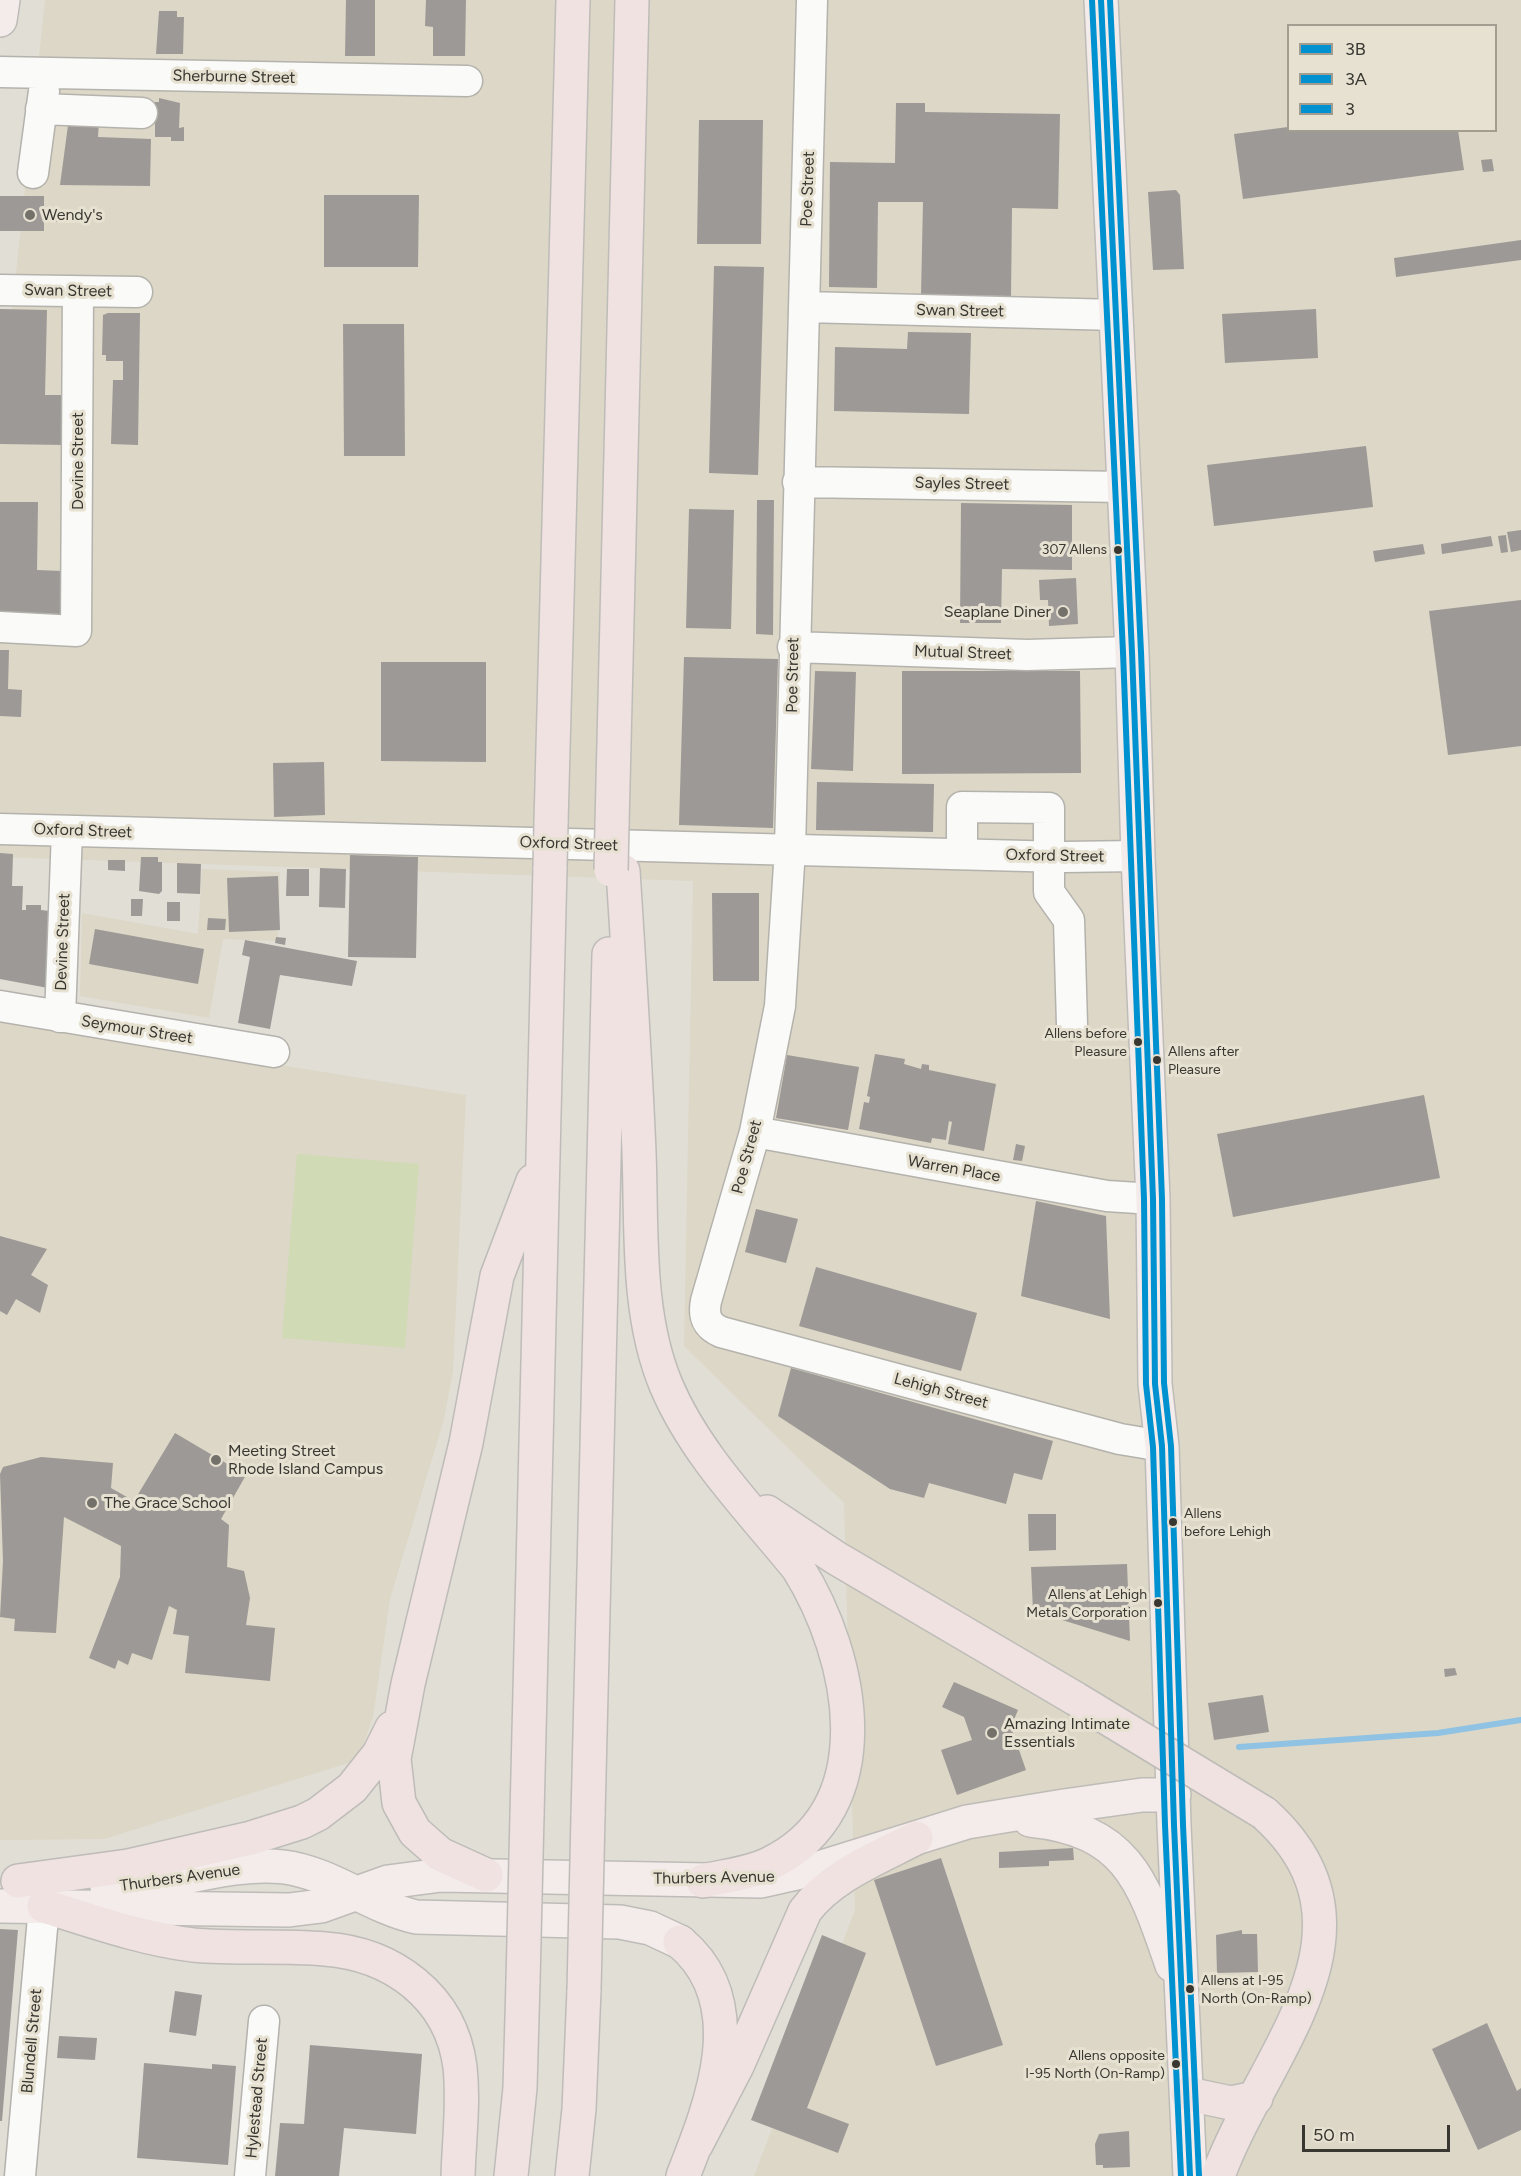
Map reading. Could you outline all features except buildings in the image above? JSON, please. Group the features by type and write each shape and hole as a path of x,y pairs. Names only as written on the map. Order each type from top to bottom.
{"highway":[{"path":"562,0 571,48"},
{"path":"511,2176 520,2088 528,1815 542,1159 573,0"},
{"path":"632,0 614,759 617,871 648,1321 665,1383 685,1423 712,1464 798,1568 822,1610 841,1668 848,1719 842,1776 830,1805 810,1834 769,1864 755,1870 702,1881"},
{"path":"572,2176 580,2100 584,1990 617,871"},
{"path":"486,1875 450,1860 430,1847 415,1832 403,1813 396,1792 394,1759 408,1684 466,1443 497,1276 542,1159"},
{"path":"712,1464 744,1494 799,1535 1264,1813 1286,1833 1309,1869 1318,1899 1320,1933 1313,1971 1302,2006 1218,2176"},
{"path":"6,1889 128,1866 251,1838 302,1822 335,1802 366,1771 392,1728 408,1684"},
{"path":"683,2176 696,2145 738,2066 805,1911 833,1884 916,1838"},
{"path":"44,1906 174,1942 230,1947 343,1950 364,1955 398,1970 426,1993 438,2008 455,2045 460,2087 458,2176"},
{"path":"680,1942 706,1970 717,1995 720,2011 721,2043 716,2076 696,2145"},
{"path":"1188,2094 1232,2103 1256,2098"}],"main road":[{"path":"0,20 3,0"},
{"path":"1101,0 1132,652 1138,856 1153,1199 1155,1384 1162,1446 1190,2176"},
{"name":"Thurbers Avenue","path":"6,1889 44,1906 289,1910 321,1906 354,1892 422,1876 486,1875 761,1881 780,1878 995,1817 1142,1795 1174,1795"},
{"path":"995,1817 1066,1826 1091,1834 1113,1848 1131,1869 1144,1892 1184,1998"},
{"name":"Thurbers Avenue","path":"6,1889 118,1887 269,1866 306,1872 386,1908 416,1917 620,1922 650,1928 680,1942"}],"street":[{"name":"Poe Street","path":"721,1332 711,1327 705,1309 755,1132 779,1020 790,849 793,647 812,0"},
{"name":"Sherburne Street","path":"0,72 467,81"},
{"path":"33,172 46,73"},
{"path":"41,109 142,113"},
{"name":"Swan Street","path":"0,290 137,292"},
{"name":"Devine Street","path":"0,627 76,631 78,292"},
{"name":"Swan Street","path":"804,307 1117,315"},
{"name":"Sayles Street","path":"798,482 1125,487"},
{"name":"Mutual Street","path":"793,647 1027,648 1132,652"},
{"path":"962,854 962,807 1048,808 1049,892 1069,920 1072,1025"},
{"name":"Oxford Street","path":"0,829 962,854 1138,856"},
{"name":"Devine Street","path":"60,1017 67,831"},
{"name":"Seymour Street","path":"0,1006 274,1052"},
{"name":"Warren Place","path":"755,1132 1107,1196 1153,1199"},
{"name":"Lehigh Street","path":"721,1332 1120,1439 1162,1446"},
{"name":"Blundell Street","path":"20,2176 44,1906"},
{"name":"Hylestead Street","path":"250,2176 264,2021"}],"shaded area":[{"path":"45,0 1521,0 1521,2176 754,2176 855,1910 844,1503 684,1346 693,881 0,857 0,424"},
{"path":"202,869 280,872 278,941 223,939 209,1018 80,996 82,913 198,934"},
{"name":"Meeting Street Rhode Island Campus","path":"0,1020 466,1095 453,1372 444,1419 390,1599 373,1717 358,1760 104,1839 0,1840"}],"green space":[{"path":"297,1154 419,1164 405,1348 282,1338"}],"waterway":[{"path":"1239,1747 1438,1733 1521,1720"}],"transit line":[{"name":"3A","path":"1092,0 1123,652 1144,1199 1146,1384 1153,1447 1165,1825 1181,2176"},
{"name":"3B","path":"1101,0 1132,652 1153,1199 1155,1384 1162,1446 1174,1825 1190,2176"},
{"name":"3","path":"1110,0 1141,652 1162,1199 1164,1383 1171,1446 1183,1825 1199,2176"}],"place":[{"name":"Wendy's","path":"30,215"},
{"name":"307 Allens","path":"1118,550"},
{"name":"Seaplane Diner","path":"1063,612"},
{"name":"Allens before Pleasure","path":"1138,1042"},
{"name":"Allens after Pleasure","path":"1157,1060"},
{"name":"Meeting Street Rhode Island Campus","path":"216,1460"},
{"name":"The Grace School","path":"92,1503"},
{"name":"Allens before Lehigh","path":"1173,1522"},
{"name":"Allens at Lehigh Metals Corporation","path":"1158,1603"},
{"name":"Amazing Intimate Essentials","path":"992,1733"},
{"name":"Allens at I-95 North (On-Ramp)","path":"1190,1989"},
{"name":"Allens opposite I-95 North (On-Ramp)","path":"1176,2064"}]}
